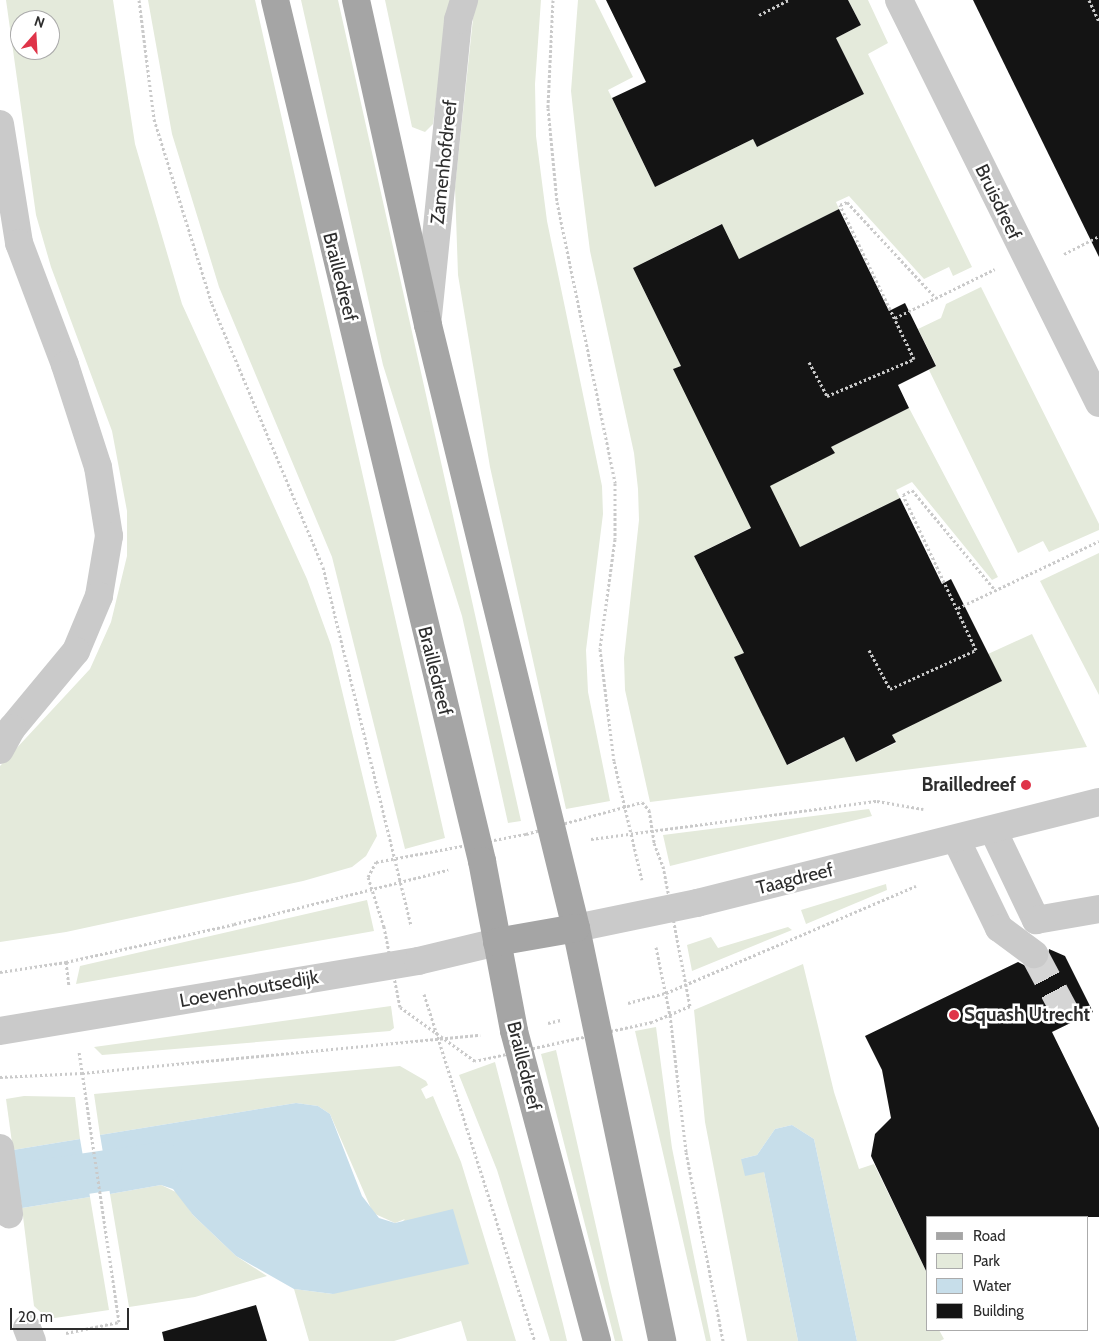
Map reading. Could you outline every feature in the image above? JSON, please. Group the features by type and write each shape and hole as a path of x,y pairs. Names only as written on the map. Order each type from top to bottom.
{"main road":[{"name":"Brailledreef","path":"275,0 482,862 514,1031 597,1341"},
{"path":"356,0 428,325 576,928 592,1013 662,1341"},
{"path":"497,942 576,928"}],"street":[{"name":"Zamenhofdreef","path":"428,325 458,20 464,0"},
{"name":"Bruisdreef","path":"899,0 1099,402"},
{"path":"0,124 19,243 65,365 98,467 109,536 99,596 76,651 12,728 0,750"},
{"name":"Taagdreef","path":"576,928 956,839 1099,802"},
{"path":"993,830 1036,920 1099,909"},
{"path":"956,839 999,928 1034,954"},
{"name":"Loevenhoutsedijk","path":"0,1031 418,961 497,942"},
{"path":"0,1148 9,1214"}],"path":[{"path":"0,972 66,962 234,924 399,881 323,567 212,304 154,119 139,0"},
{"path":"553,0 548,108 557,202 615,483 615,539 600,649 614,761 631,833 877,800 925,810"},
{"path":"759,15 789,0"},
{"path":"1089,0 1099,21"},
{"path":"809,362 827,396 914,360 840,205 847,202 936,298"},
{"path":"895,318 1024,254"},
{"path":"869,650 890,690 976,650 958,608 902,495 912,490 995,590"},
{"path":"958,608 1099,541"},
{"path":"0,1077 82,1073 438,1036 514,1031 666,993 968,864"},
{"path":"666,993 686,1152 723,1341"},
{"path":"438,1036 535,1341"},
{"path":"31,1337 120,1322 91,1137"}],"green space":[{"path":"6,0 113,0 135,144 182,304 307,579 331,645 377,836 366,856 352,867 303,881 66,932 0,942 0,766 90,669 111,622 127,556 127,511 112,431 51,267 36,215 14,60 60,60 60,10 10,10 10,29"},
{"path":"148,0 255,0 445,838 405,849 332,557 219,287 172,134"},
{"path":"301,0 338,0 521,821 508,823 462,616 383,365"},
{"path":"385,0 450,0 433,124 425,132 412,127"},
{"path":"475,0 541,0 535,84 536,136 547,221 602,486 603,514 586,650 588,692 610,801 566,809 490,467 458,275 455,187"},
{"path":"578,0 595,0 633,77 608,90 655,187 753,139 757,147 864,94 836,38 861,25 848,0 868,0 888,43 868,54 972,267 953,276 949,267 924,279 849,196 836,202 839,209 739,259 721,224 633,268 681,366 674,369 765,488 834,453 831,447 909,408 998,577 992,580 912,482 896,490 900,498 800,547 782,512 694,556 744,653 735,657 788,765 844,737 856,762 896,743 892,735 1001,681 988,654 1032,634 1087,747 650,802 625,690 624,658 639,520 638,489 634,453 590,251 579,164 571,91"},
{"path":"981,287 1099,524 1099,530 1049,552 1043,541 1018,553 929,370 936,365 918,329 941,318 946,304"},
{"path":"1099,553 1099,695 1040,581"},
{"path":"869,809 872,816 670,866 663,835"},
{"path":"886,884 887,890 806,924 801,910"},
{"path":"367,900 374,931 76,984 80,966"},
{"path":"788,927 792,930 692,971 687,945 711,937 718,948"},
{"path":"803,964 834,1092 859,1169 874,1164 926,1271 926,1331 940,1331 944,1339 940,1341 857,1341 814,1139 792,1125 775,1129 757,1155 741,1159 764,1172 798,1341 747,1341 705,1122 694,1010"},
{"path":"391,1006 394,1028 390,1031 102,1055 94,1047"},
{"path":"656,1027 672,1148 711,1341 706,1341 635,1031"},
{"path":"556,1050 623,1341 615,1341 541,1054"},
{"path":"495,1062 567,1341 550,1341 497,1170 459,1075"},
{"path":"400,1066 426,1081 428,1085 421,1089 426,1099 433,1096 461,1162 516,1341 467,1341 461,1321 394,1341 309,1341 294,1289 333,1294 405,1219 395,1223 373,1213 330,1114 318,1106 296,1103 100,1135 94,1094"},
{"path":"24,1096 75,1097 80,1139 13,1150 6,1099"},
{"path":"161,1185 178,1193 193,1215 236,1256 267,1276 195,1297 129,1307 110,1194"},
{"path":"90,1197 109,1310 48,1319 34,1306 22,1208"}],"water":[{"path":"296,1103 318,1106 330,1114 362,1196 379,1218 395,1223 453,1209 469,1264 333,1294 294,1289 236,1256 193,1215 173,1189 161,1185 110,1194 100,1135"},
{"path":"792,1125 814,1139 857,1341 798,1341 764,1172 745,1176 741,1159 757,1155 775,1129"},
{"path":"80,1139 90,1197 22,1208 13,1150"}],"building":[{"path":"606,0 848,0 861,25 836,38 864,94 757,147 753,139 655,187 612,98 646,82"},
{"path":"973,0 1099,0 1099,257 1020,96"},
{"path":"839,209 889,311 905,303 936,366 898,385 909,408 831,447 835,453 770,486 800,547 900,498 942,584 951,579 1002,681 892,735 896,742 856,762 844,737 787,765 734,657 744,653 694,556 751,528 673,369 681,366 633,268 722,224 739,259"},
{"path":"1049,949 1065,956 1093,1012 1052,1032 1099,1128 1099,1217 926,1216 926,1271 871,1156 875,1134 891,1118 882,1070 865,1036 1018,962 1032,969 1041,968 1047,963"},
{"path":"256,1305 267,1341 164,1341 162,1332"}],"waterway":[{"path":"31,1181 162,1162"}],"tunnel":[{"path":"1034,954 1071,1023"}],"place":[{"name":"Brailledreef","path":"1026,785"},
{"name":"Squash Utrecht","path":"954,1015"}]}
